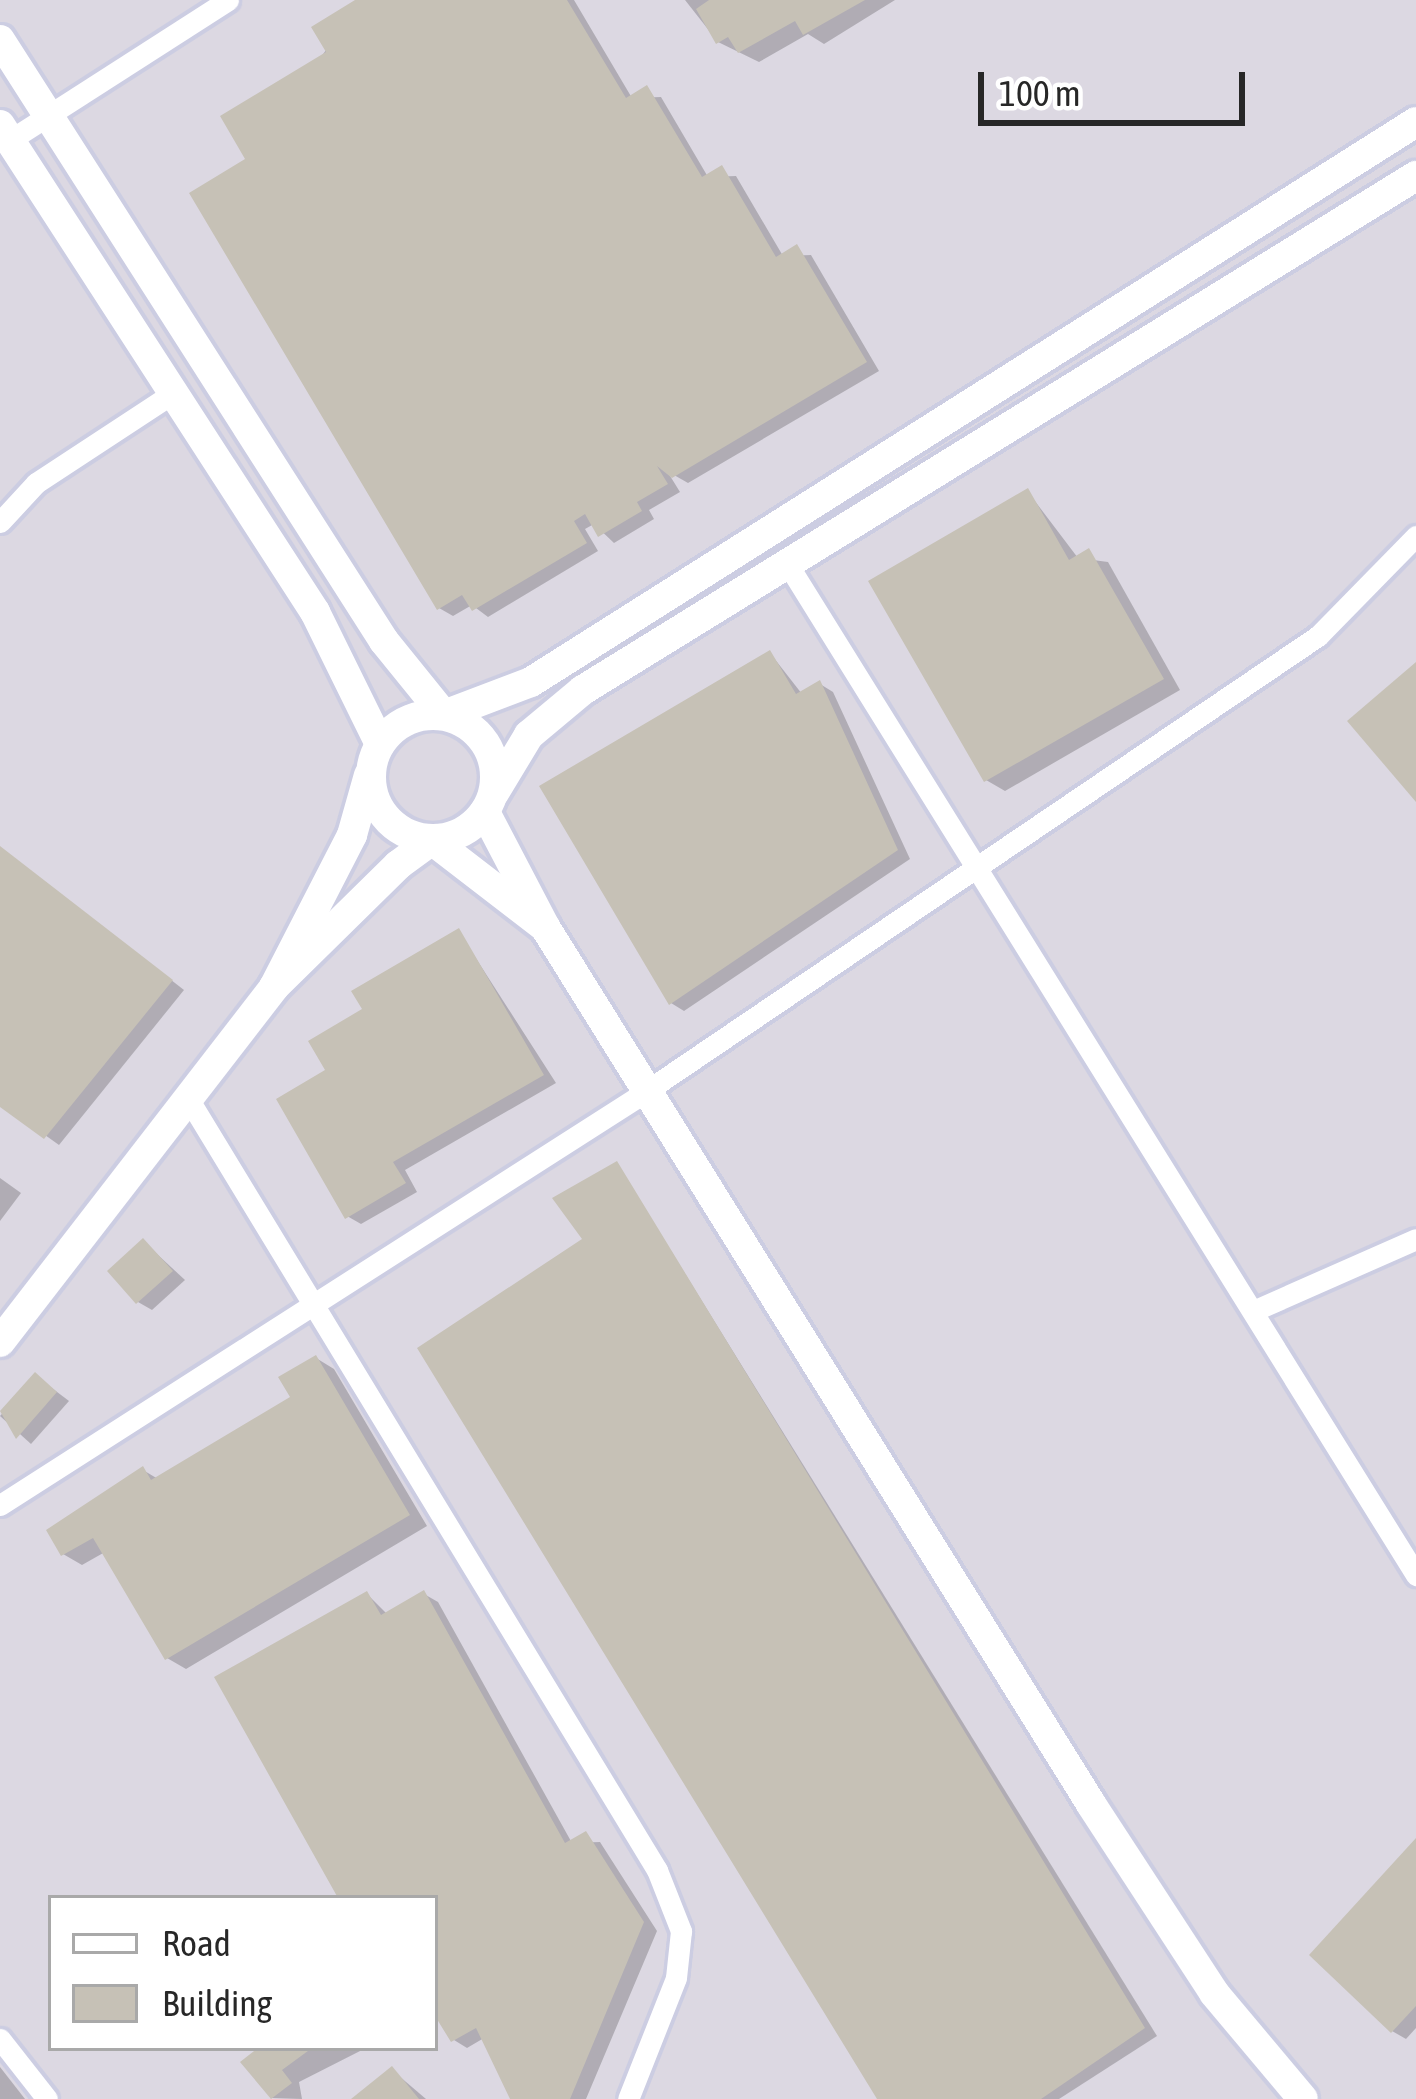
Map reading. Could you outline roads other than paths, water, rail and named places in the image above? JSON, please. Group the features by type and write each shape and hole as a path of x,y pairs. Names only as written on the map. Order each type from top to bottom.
{"street":[{"path":"229,0 49,115 5,133 315,612 375,758 394,826 432,840 545,927"},
{"path":"0,40 384,641 444,715 491,752 490,803 545,927 652,1088 1091,1804 1214,1993 1303,2099"},
{"path":"0,1342 274,987 352,835 375,758 404,721 444,715 531,682 1416,122"},
{"path":"274,987 432,840 490,803 529,735 583,691 790,568 1416,176"},
{"path":"0,522 36,483 173,393"},
{"path":"0,1505 307,1304 652,1088 1318,637 1416,536"},
{"path":"790,568 1416,1576"},
{"path":"189,1100 307,1304 657,1870 681,1930 676,1978 628,2099"},
{"path":"1252,1311 1416,1239"},
{"path":"0,2039 47,2099"}]}
